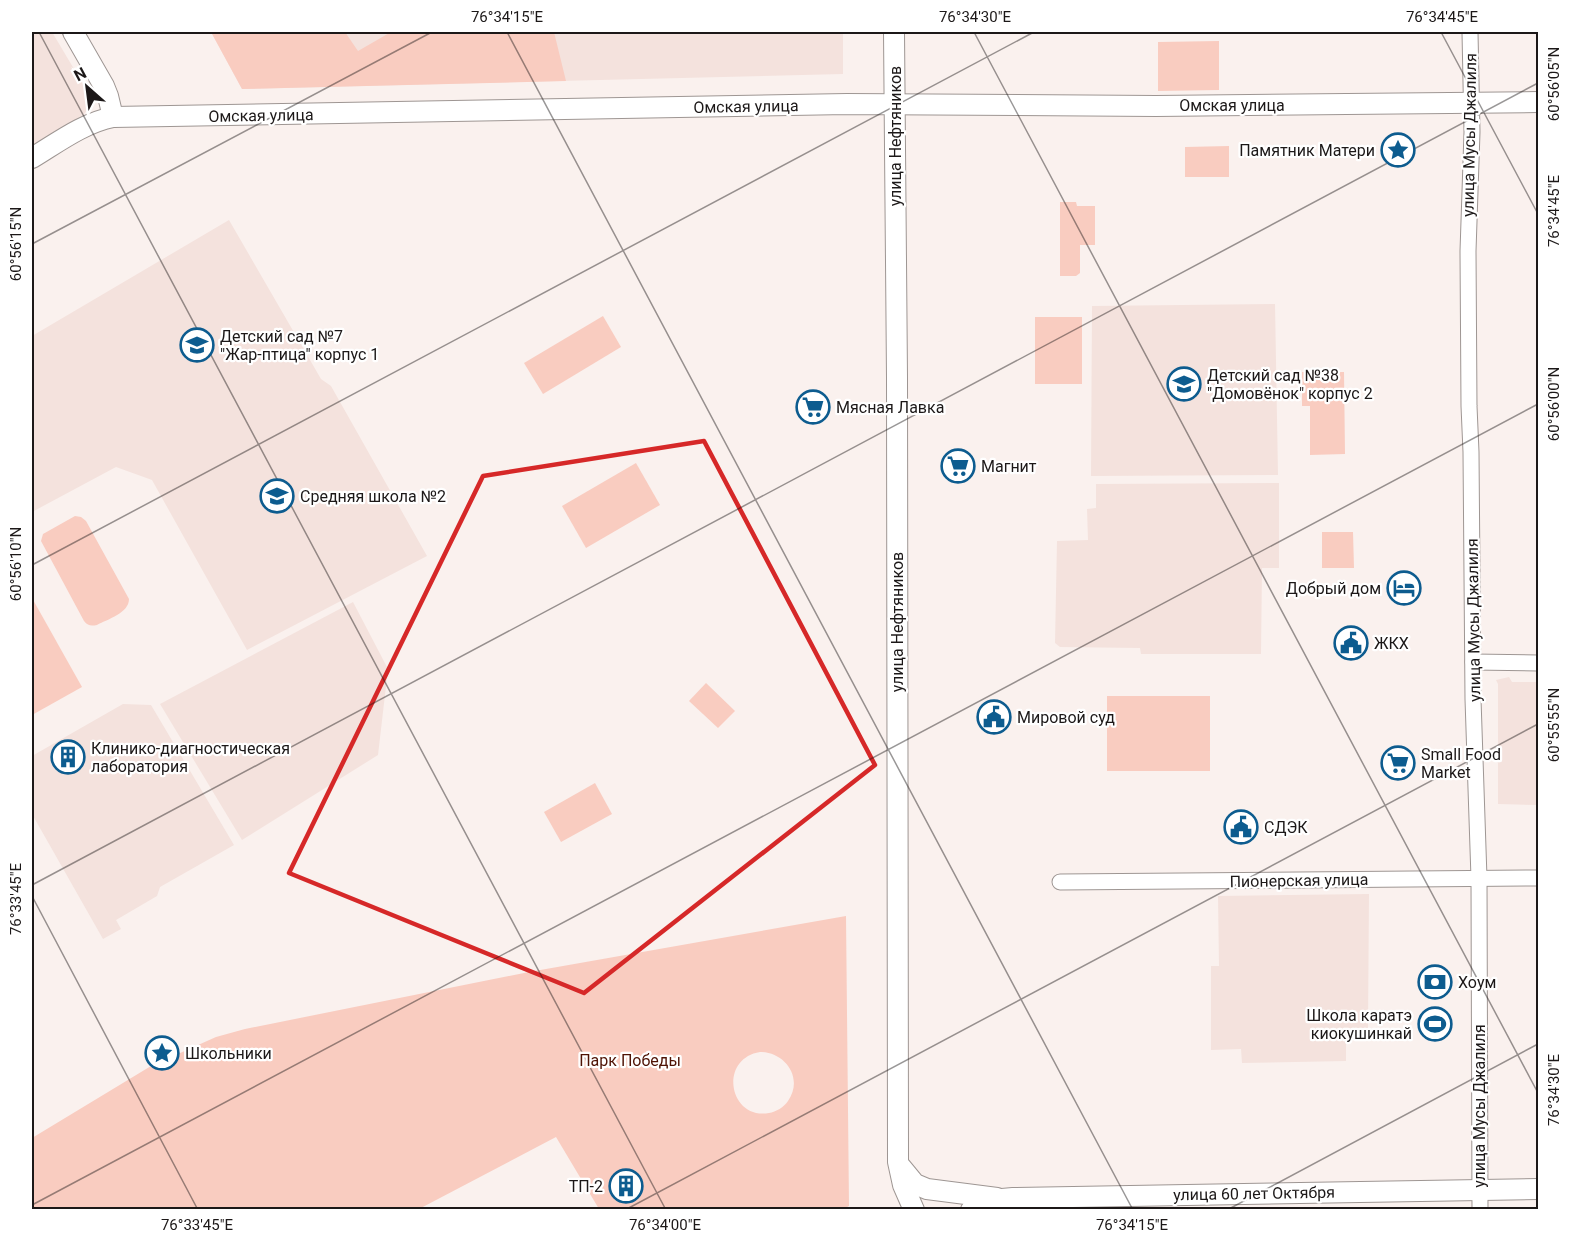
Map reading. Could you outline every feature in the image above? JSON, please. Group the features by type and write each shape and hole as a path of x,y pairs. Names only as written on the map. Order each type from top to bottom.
{"main road":[{"path":"73,32 104,86 113,117"},
{"name":"улица Нефтяников","path":"894,32 898,1162 903,1185 914,1209"},
{"name":"Омская улица","path":"32,158 88,125 113,117 895,104 1167,106 1539,102"},
{"path":"898,1162 915,1184 927,1189 1002,1199"},
{"path":"897,1209 898,1162"},
{"name":"улица 60 лет Октября","path":"971,1209 1002,1199 1119,1196 1480,1200 1539,1189"}],"street":[{"name":"улица Мусы Джалиля","path":"1470,32 1472,132 1468,251 1473,662 1479,878 1480,1200"},
{"path":"1473,662 1539,663"},
{"name":"Пионерская улица","path":"1060,882 1539,878"}],"highlighted area":[{"path":"704,441 875,765 584,993 289,873 483,476"}],"shaded area":[{"path":"32,32 52,32 90,96 91,102 83,115 32,145"},
{"path":"211,32 843,32 843,74 242,89"},
{"name":"Средняя школа №2","path":"229,220 321,379 331,386 427,556 247,650 152,480 116,467 32,512 32,336"},
{"name":"Детский сад №38 \"Домовёнок\" корпус 2","path":"1275,304 1278,475 1091,476 1092,306"},
{"path":"1279,483 1279,568 1262,568 1261,654 1141,654 1140,648 1060,647 1055,643 1057,541 1088,540 1087,509 1096,508 1096,484"},
{"path":"353,602 388,669 378,755 242,840 160,704"},
{"path":"1509,677 1512,682 1538,682 1538,805 1498,804 1498,684 1496,680"},
{"path":"123,704 151,705 234,845 160,887 157,896 116,920 121,929 103,939 32,814 32,756"},
{"path":"1369,894 1368,1028 1346,1028 1346,1061 1242,1063 1241,1049 1211,1050 1211,966 1219,966 1218,896"}],"green space":[{"path":"211,32 345,32 358,51 391,32 554,32 566,81 242,89"},
{"path":"1219,41 1219,90 1158,91 1158,42"},
{"path":"1229,146 1229,177 1185,177 1185,147"},
{"path":"1060,202 1076,202 1077,206 1095,206 1095,245 1080,245 1080,273 1076,276 1060,276"},
{"path":"603,316 621,347 543,394 524,363"},
{"path":"1035,317 1082,317 1082,384 1035,384"},
{"path":"1302,372 1344,372 1345,454 1310,455 1310,406 1302,406"},
{"path":"636,463 660,505 586,548 562,506"},
{"path":"75,516 86,521 129,599 122,612 97,625 90,625 84,621 41,541 43,534"},
{"path":"1322,532 1353,532 1354,568 1322,568"},
{"path":"32,598 82,687 32,715"},
{"path":"706,683 735,711 718,728 689,701"},
{"path":"1107,696 1210,696 1210,771 1107,771"},
{"path":"595,783 612,814 561,842 544,812"},
{"name":"Парк Победы","path":"846,916 849,1206 843,1209 599,1209 556,1137 419,1209 32,1209 32,1138 151,1066 216,1037 245,1029 529,972","holes":["760,1052 769,1053 784,1061 793,1075 794,1084 792,1092 782,1107 769,1113 755,1113 738,1099 734,1088 734,1076 738,1065 747,1057"]}],"place":[{"name":"Памятник Матери","path":"1398,150"},
{"name":"Детский сад №7 \"Жар-птица\" корпус 1","path":"197,345"},
{"name":"Детский сад №38 \"Домовёнок\" корпус 2","path":"1184,384"},
{"name":"Мясная Лавка","path":"813,407"},
{"name":"Магнит","path":"958,466"},
{"name":"Средняя школа №2","path":"277,496"},
{"name":"Добрый дом","path":"1404,588"},
{"name":"ЖКХ","path":"1351,643"},
{"name":"Мировой суд","path":"994,717"},
{"name":"Клинико-диагностическая лаборатория","path":"68,757"},
{"name":"Small Food Market","path":"1398,763"},
{"name":"СДЭК","path":"1241,827"},
{"name":"Хоум","path":"1435,982"},
{"name":"Школа каратэ киокушинкай","path":"1435,1024"},
{"name":"Школьники","path":"162,1053"},
{"name":"ТП-2","path":"626,1186"}]}
